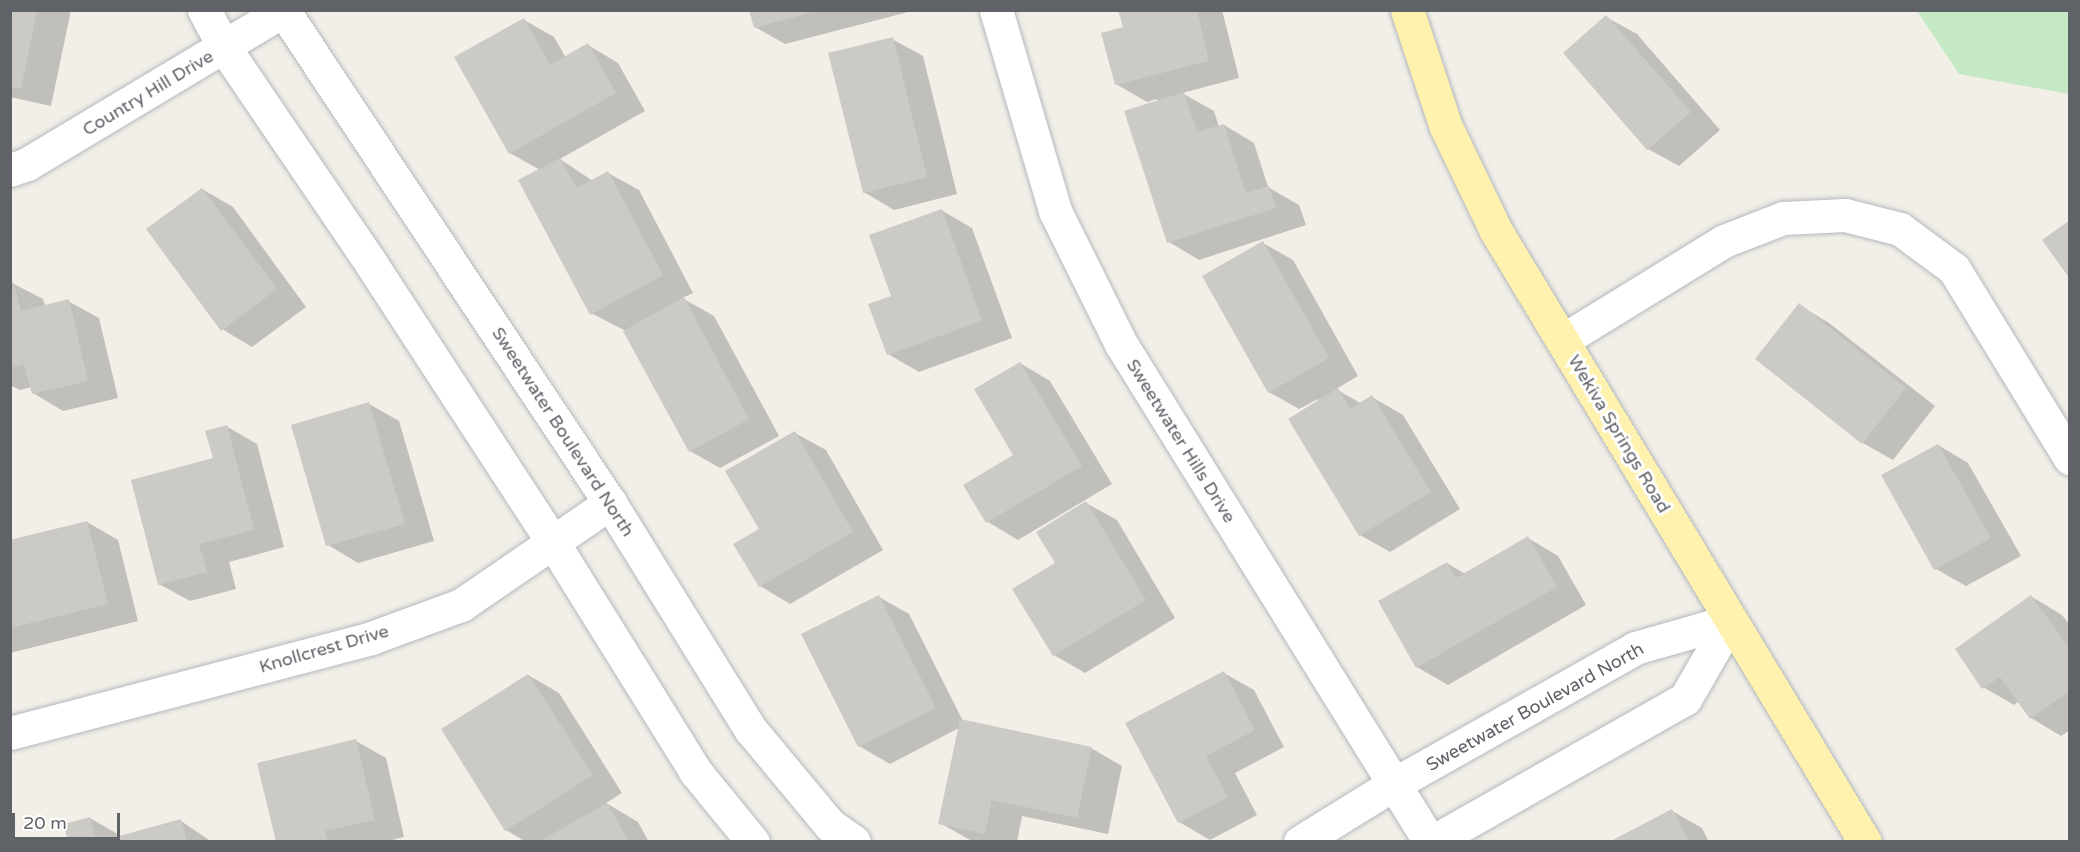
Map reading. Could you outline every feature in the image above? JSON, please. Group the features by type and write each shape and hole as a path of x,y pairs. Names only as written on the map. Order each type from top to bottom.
{"main road":[{"name":"Wekiva Springs Road","path":"1407,10 1451,137 1496,231 1865,842"}],"street":[{"path":"204,10 224,47 372,265 552,541 694,771 753,842"},
{"name":"Sweetwater Hills Drive","path":"996,10 1055,211 1121,344 1431,842"},
{"name":"Country Hill Drive","path":"10,170 27,164 283,11"},
{"name":"Sweetwater Boulevard North","path":"283,11 610,503 751,730 830,825 854,842"},
{"path":"1563,340 1724,241 1784,218 1845,215 1900,229 1954,269 2059,419 2070,459"},
{"name":"Knollcrest Drive","path":"10,733 371,638 461,605 610,503"},
{"path":"1431,842 1685,699 1730,621"},
{"name":"Sweetwater Boulevard North","path":"1300,842 1394,784 1635,648 1730,621"}],"green space":[{"path":"1917,11 2069,11 2069,94 1959,74"}],"building":[{"path":"10,10 37,10 21,89 10,87"},
{"path":"749,10 817,10 817,11 754,28"},
{"path":"1118,10 1197,10 1209,61 1115,85 1101,33 1123,27"},
{"path":"1606,15 1691,112 1647,150 1563,53"},
{"path":"524,18 550,65 588,43 616,93 509,154 454,57"},
{"path":"893,37 927,177 863,193 828,53"},
{"path":"1184,92 1197,132 1224,124 1246,193 1269,186 1276,208 1167,243 1124,111"},
{"path":"560,158 577,188 608,171 663,275 590,315 518,180"},
{"path":"202,188 277,289 221,331 146,229"},
{"path":"942,209 982,321 887,355 868,304 891,296 869,235"},
{"path":"2070,220 2070,279 2042,240"},
{"path":"1263,241 1329,358 1268,393 1202,276"},
{"path":"13,280 21,311 69,299 88,381 32,394 24,364 10,368"},
{"path":"684,297 749,419 689,452 623,331"},
{"path":"1799,303 1906,388 1862,444 1755,359"},
{"path":"1020,362 1082,466 986,523 963,485 1013,455 974,389"},
{"path":"1338,388 1350,409 1372,395 1431,492 1359,536 1288,419"},
{"path":"369,402 405,524 326,546 291,425"},
{"path":"227,425 254,530 199,544 207,572 158,585 131,480 213,458 205,431"},
{"path":"795,431 853,532 759,587 733,544 759,529 725,471"},
{"path":"1938,444 1991,538 1934,570 1881,475"},
{"path":"1086,501 1146,600 1053,656 1012,589 1055,563 1036,532"},
{"path":"87,521 108,604 10,628 10,540"},
{"path":"1528,536 1557,587 1416,668 1378,601 1447,562 1456,578"},
{"path":"879,595 936,708 858,747 801,634"},
{"path":"2031,595 2070,649 2070,691 2030,719 2000,677 1982,689 1955,649"},
{"path":"1224,671 1255,730 1206,756 1228,797 1178,823 1125,723"},
{"path":"528,674 593,775 505,831 441,729"},
{"path":"960,719 1092,747 1077,818 992,800 985,834 938,824"},
{"path":"356,739 375,820 325,831 328,842 276,842 257,763"},
{"path":"607,803 629,842 538,842"},
{"path":"1672,809 1689,842 1609,842"},
{"path":"90,817 97,842 68,842 64,824"},
{"path":"181,819 187,842 101,842 101,841"}]}
